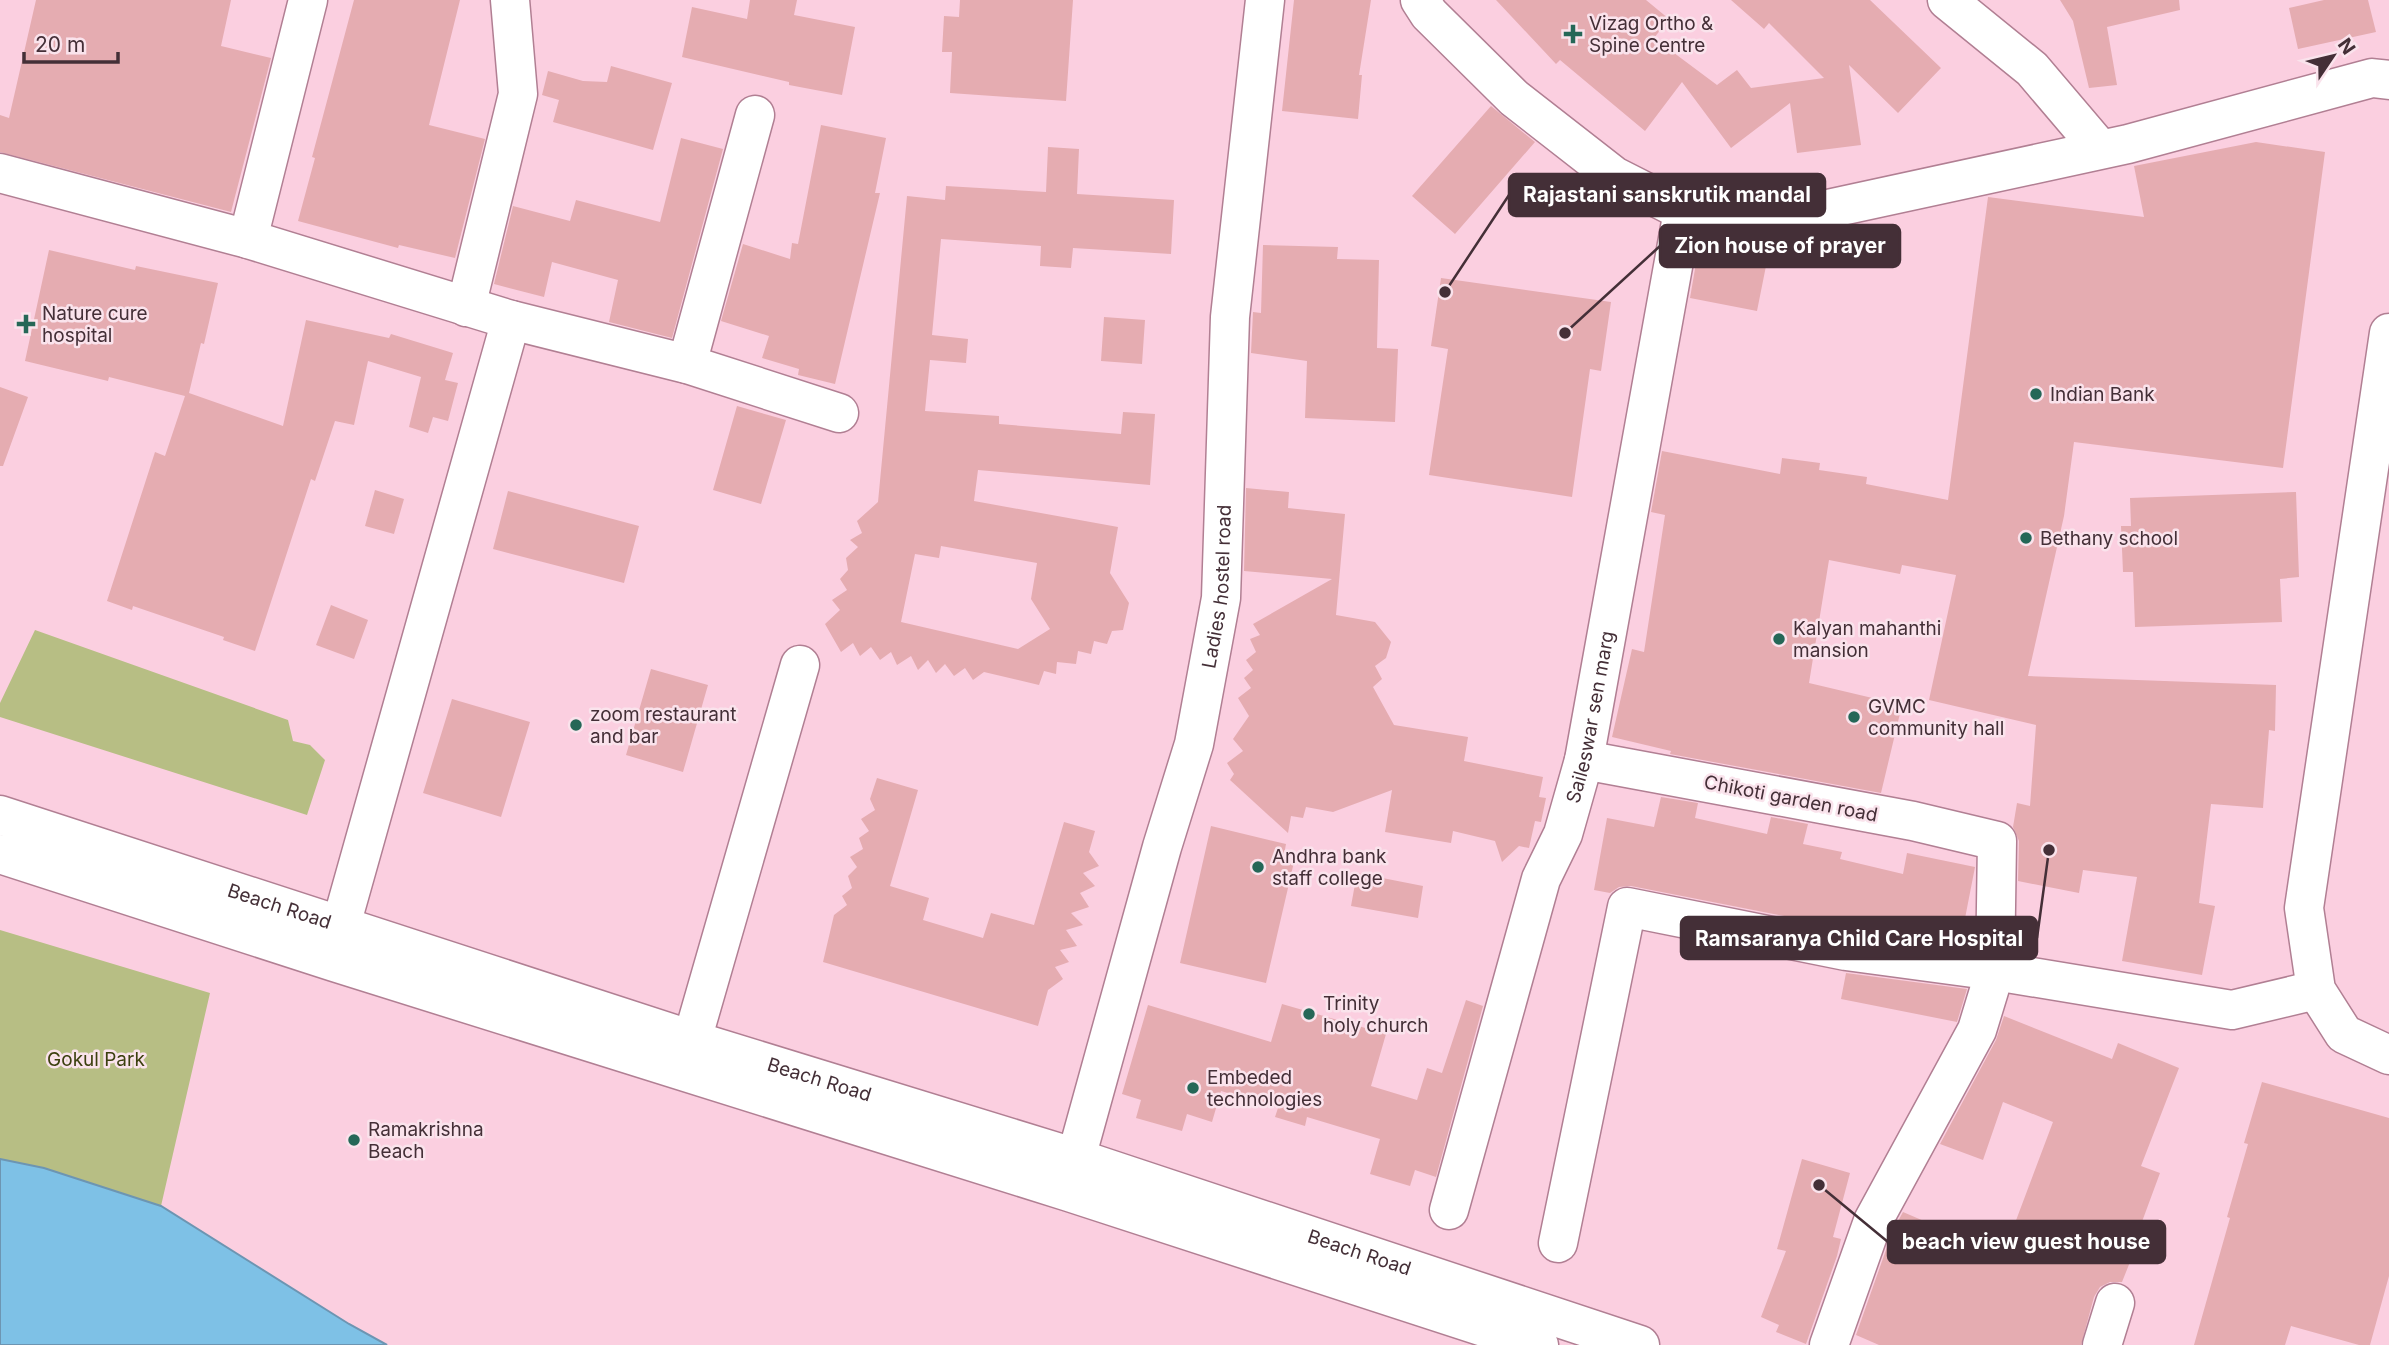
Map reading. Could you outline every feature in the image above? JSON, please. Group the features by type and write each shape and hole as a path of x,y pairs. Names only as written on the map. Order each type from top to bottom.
{"street":[{"path":"248,239 307,0"},
{"path":"466,307 517,94 510,0"},
{"name":"Ladies hostel road","path":"1076,1158 1162,847 1194,744 1221,598 1230,317 1265,0"},
{"path":"1420,0 1429,14 1514,98 1614,176 1683,212 1800,215 2100,149 2372,78 2389,80"},
{"path":"1947,0 2032,69 2100,149"},
{"path":"687,363 755,115"},
{"path":"0,173 248,239 511,320 687,363 839,413"},
{"name":"Saileswar sen marg","path":"1449,1210 1541,879 1563,834 1584,760 1683,212"},
{"path":"334,962 341,925 511,320"},
{"path":"2389,333 2304,908 2316,990 2344,1034 2389,1055"},
{"path":"692,1040 800,665"},
{"name":"Chikoti garden road","path":"1584,760 1913,821 1997,841 1995,971"},
{"name":"Beach Road","path":"0,815 692,1040 1076,1158 1640,1345"},
{"name":"Beach Road","path":"0,853 334,962 1069,1192 1539,1345"},
{"path":"1558,1243 1627,908 1846,951 1995,971 2232,1010 2316,990"},
{"path":"1829,1345 1873,1221 1977,1030 1995,971"},
{"path":"2102,1345 2115,1303"}],"green space":[{"path":"35,630 288,720 293,741 310,745 325,760 307,815 0,717 0,703"},
{"name":"Gokul Park","path":"0,930 210,993 161,1206 44,1168 0,1159"}],"water":[{"path":"0,1159 44,1168 161,1206 387,1345 0,1345"}],"building":[{"path":"36,0 231,0 221,46 271,58 231,212 0,152 0,115 9,118"},
{"path":"354,0 460,0 429,125 485,139 455,258 399,245 398,248 298,221 315,158 312,157"},
{"path":"750,0 797,0 794,15 855,27 842,95 789,85 789,82 682,57 692,7 747,19"},
{"path":"960,0 1073,0 1066,101 950,93 952,52 942,52 944,16 959,17"},
{"path":"1294,0 1371,0 1359,75 1362,75 1358,119 1282,111"},
{"path":"1496,0 1646,0 1669,19 1654,38 1717,85 1737,70 1751,88 1824,78 1769,23 1764,29 1731,0 1870,0 1941,68 1898,113 1849,65 1861,145 1797,153 1790,103 1731,148 1682,82 1645,131 1560,60 1556,64"},
{"path":"2060,0 2179,0 2180,10 2107,27 2117,85 2089,88 2073,21"},
{"path":"2324,0 2368,0 2376,32 2298,49 2289,8"},
{"path":"611,66 672,83 653,150 553,122 559,100 542,95 548,71 583,81 607,82"},
{"path":"1491,106 1535,142 1455,234 1412,196"},
{"path":"821,125 886,138 875,193 880,193 835,384 798,375 799,369 762,358 769,336 721,321 743,244 790,259 792,243 798,244"},
{"path":"681,138 723,149 672,338 609,322 618,280 552,262 544,297 494,284 513,206 570,221 576,200 660,222"},
{"path":"2256,142 2325,152 2283,468 2074,442 2064,516 2028,676 2276,685 2275,731 2269,730 2263,808 2211,804 2199,903 2215,906 2202,975 2122,961 2137,877 2083,870 2079,893 2018,881 2019,841 2013,827 2017,803 2030,806 2036,725 1929,700 1956,575 1902,565 1900,574 1829,560 1809,683 1902,705 1881,793 1670,754 1671,751 1612,737 1632,649 1644,652 1665,515 1651,512 1662,451 1780,474 1782,458 1820,463 1819,470 1867,477 1866,484 1948,500 1988,197 2144,217 2134,166"},
{"path":"1048,147 1079,149 1077,194 1174,200 1171,254 1073,248 1071,268 1040,266 1041,246 941,239 932,335 968,339 966,363 930,360 925,411 999,416 999,424 1121,434 1123,412 1155,414 1150,485 978,470 974,501 1118,527 1110,573 1129,603 1123,630 1112,631 1107,644 1094,641 1091,654 1078,651 1076,664 1057,662 1056,674 1044,671 1039,685 984,672 973,680 965,668 954,676 945,664 936,673 928,660 918,670 911,656 897,665 891,652 880,660 871,647 860,656 853,643 841,652 825,624 840,610 832,600 847,590 840,579 848,570 846,558 858,547 850,540 862,533 857,521 878,502 907,196 945,200 946,186 1046,192","holes":["941,546 1037,563 1031,599 1050,629 1018,649 901,622 915,554 939,558"]},
{"path":"1701,234 1770,246 1757,311 1690,298"},
{"path":"1263,245 1338,247 1337,259 1379,260 1377,348 1398,349 1395,422 1305,418 1307,361 1251,353 1253,312 1261,313"},
{"path":"49,250 135,270 136,266 218,283 189,393 283,426 306,320 389,338 391,334 453,353 445,380 458,383 448,421 433,417 428,433 409,427 421,377 368,361 354,425 335,421 315,481 311,479 255,651 223,640 224,637 133,606 132,610 107,601 155,452 165,456 185,396 109,377 108,381 25,361"},
{"path":"1441,278 1611,302 1601,371 1590,369 1572,497 1429,475 1448,349 1431,346"},
{"path":"1104,317 1145,320 1142,364 1101,361"},
{"path":"0,387 28,397 3,466 0,466"},
{"path":"737,406 786,420 761,504 713,490"},
{"path":"1246,488 1289,492 1288,508 1345,514 1336,615 1375,622 1391,642 1386,658 1375,666 1382,679 1373,687 1394,725 1468,737 1464,761 1543,777 1539,797 1546,798 1541,822 1535,821 1529,848 1519,846 1502,862 1495,841 1453,831 1451,843 1385,832 1392,790 1333,812 1306,807 1303,818 1291,816 1288,833 1230,780 1234,774 1227,763 1243,751 1233,739 1249,716 1238,698 1251,688 1244,678 1253,670 1246,660 1256,652 1250,639 1260,635 1253,624 1332,579 1244,571"},
{"path":"375,490 404,499 394,534 365,526"},
{"path":"508,491 639,526 624,583 493,549"},
{"path":"2296,492 2299,577 2280,579 2282,622 2135,627 2133,572 2123,572 2121,526 2131,526 2130,498"},
{"path":"331,605 368,620 354,659 316,645"},
{"path":"651,669 708,685 683,772 626,755"},
{"path":"452,699 530,722 501,817 423,793"},
{"path":"877,778 918,790 890,886 929,898 923,920 983,938 991,913 1034,925 1064,822 1095,831 1089,852 1099,866 1083,873 1095,886 1080,893 1089,907 1071,913 1083,925 1066,930 1077,946 1060,950 1069,962 1055,967 1063,979 1048,990 1038,1026 823,962 834,915 847,905 842,896 852,888 848,876 857,867 850,857 863,849 859,838 869,831 861,819 875,810 870,799"},
{"path":"1661,797 1698,803 1695,818 1767,834 1771,817 1808,824 1803,844 1842,852 1840,859 1903,874 1907,853 1975,867 1960,944 1850,929 1631,886 1619,887 1610,893 1594,890 1607,818 1654,827"},
{"path":"1211,826 1286,844 1283,860 1294,862 1266,983 1180,963"},
{"path":"1357,873 1423,886 1418,918 1351,906"},
{"path":"1846,973 1967,989 1957,1022 1841,999"},
{"path":"1466,1000 1483,1006 1436,1177 1415,1170 1410,1186 1370,1174 1380,1139 1307,1117 1305,1126 1275,1117 1278,1108 1221,1091 1212,1122 1187,1114 1182,1131 1136,1118 1141,1100 1122,1094 1148,1005 1271,1042 1282,1004 1386,1034 1371,1086 1417,1100 1427,1068 1442,1073"},
{"path":"2004,1016 2112,1059 2118,1043 2179,1068 2141,1166 2160,1173 2133,1246 2136,1247 2122,1282 2110,1282 2100,1287 2094,1297 2081,1345 1879,1345 1856,1335 1893,1230 1903,1212 2003,1255 2053,1122 2003,1102 1983,1160 1940,1144 1996,1040"},
{"path":"2262,1082 2389,1118 2389,1276 2370,1345 2359,1345 2291,1326 2285,1345 2194,1345 2230,1218 2227,1217 2248,1144 2244,1143"},
{"path":"1802,1159 1850,1173 1833,1237 1841,1239 1837,1256 1806,1344 1776,1332 1779,1325 1761,1317 1786,1251 1777,1249"}],"place":[{"name":"Vizag Ortho & Spine Centre","path":"1573,34"},
{"name":"Rajastani sanskrutik mandal","path":"1445,292"},
{"name":"Nature cure hospital","path":"26,324"},
{"name":"Zion house of prayer","path":"1565,333"},
{"name":"Indian Bank","path":"2036,394"},
{"name":"Bethany school","path":"2026,538"},
{"name":"Kalyan mahanthi mansion","path":"1779,639"},
{"name":"GVMC community hall","path":"1854,717"},
{"name":"zoom restaurant and bar","path":"576,725"},
{"name":"Ramsaranya Child Care Hospital","path":"2049,850"},
{"name":"Andhra bank staff college","path":"1258,867"},
{"name":"Trinity holy church","path":"1309,1014"},
{"name":"Embeded technologies","path":"1193,1088"},
{"name":"Ramakrishna Beach","path":"354,1140"},
{"name":"beach view guest house","path":"1819,1185"}]}
